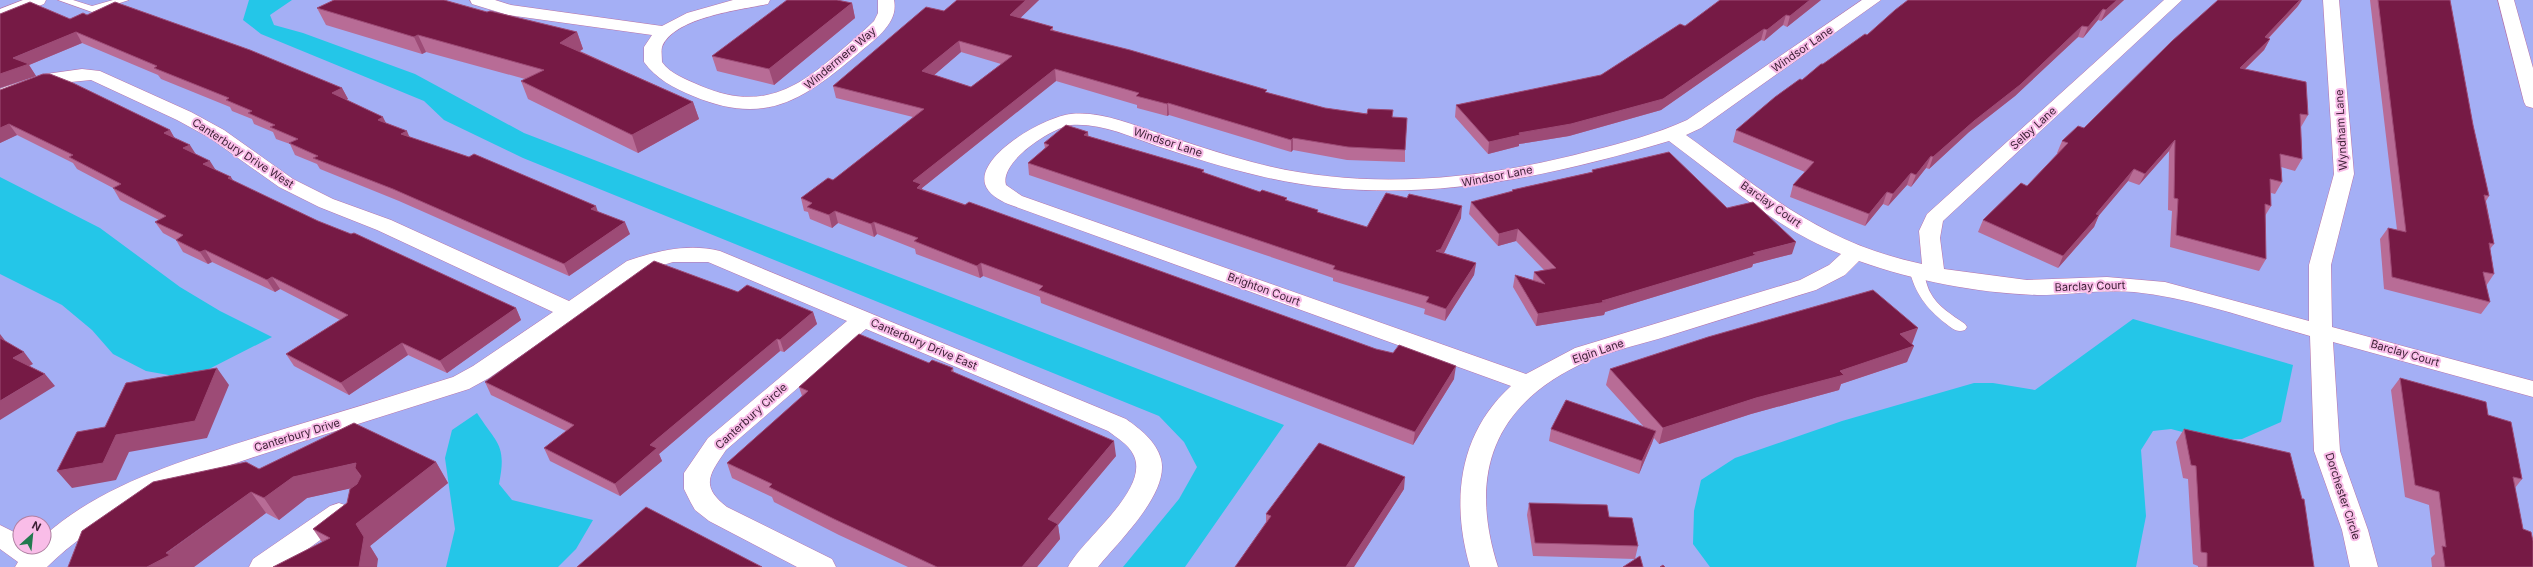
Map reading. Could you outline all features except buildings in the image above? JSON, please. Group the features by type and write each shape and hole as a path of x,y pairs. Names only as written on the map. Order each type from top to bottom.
{"street":[{"path":"0,15 38,0"},
{"path":"478,0 508,10 666,32"},
{"name":"Windermere Way","path":"762,0 709,10 683,20 666,32 654,47 652,54 653,62 663,74 719,99 731,102 762,102 790,95 813,82 878,26 887,10 886,0"},
{"name":"Windsor Lane","path":"1000,192 995,183 994,173 999,164 1047,126 1061,121 1085,119 1100,121 1279,175 1368,186 1432,186 1501,177 1640,144 1672,134 1694,124 1874,0"},
{"name":"Selby Lane","path":"1925,271 1929,226 1934,218 2174,0"},
{"name":"Wyndham Lane","path":"2321,330 2320,265 2344,174 2330,0"},
{"path":"2506,0 2533,102"},
{"name":"Canterbury Drive West","path":"0,96 45,79 80,74 94,75 184,116 217,134 286,183 326,203 384,225 569,310"},
{"name":"Barclay Court","path":"1672,134 1794,221 1856,252 1925,271 1990,283 2028,287 2121,284 2165,289 2321,330 2533,389"},
{"name":"Brighton Court","path":"1000,192 1015,200 1529,384"},
{"name":"Elgin Lane","path":"1484,567 1473,524 1471,490 1477,459 1489,430 1506,406 1529,384 1553,368 1583,354 1808,285 1837,270 1856,252"},
{"name":"Canterbury Drive East","path":"569,310 635,266 662,256 697,254 712,256 1117,425 1131,434 1142,445 1149,466 1146,489 1082,567"},
{"name":"Canterbury Drive","path":"32,564 58,540 103,509 176,473 461,383 481,372 569,310"},
{"name":"Canterbury Circle","path":"822,567 718,514 704,503 697,489 698,473 717,444 863,319"},
{"name":"Dorchester Circle","path":"2321,330 2327,451 2356,530 2364,567"},
{"path":"264,567 360,498"},
{"path":"0,535 32,564"}],"lane":[{"path":"63,0 92,9 124,0"},
{"path":"1925,271 1920,290 1930,304 1960,327"}],"shaded area":[{"path":"0,0 2533,0 2533,567 0,567"},
{"path":"249,0 292,0 270,15 274,25 303,33 415,74 524,133 1284,425 1185,567 1123,567 1179,499 1197,467 1184,442 1159,416 523,158 444,120 424,101 261,34 243,20"},
{"path":"0,177 100,228 180,287 220,311 272,337 207,370 174,376 146,371 113,354 92,330 62,305 0,274"},
{"path":"2133,319 2293,365 2281,422 2242,439 2213,440 2171,429 2153,431 2141,450 2146,516 2136,567 1710,567 1693,544 1694,511 1701,480 1735,458 1842,421 1974,383 1993,383 2035,390"},
{"path":"477,413 495,439 501,452 502,460 499,484 512,500 593,520 576,549 558,567 446,567 455,529 445,458 452,430"}]}
